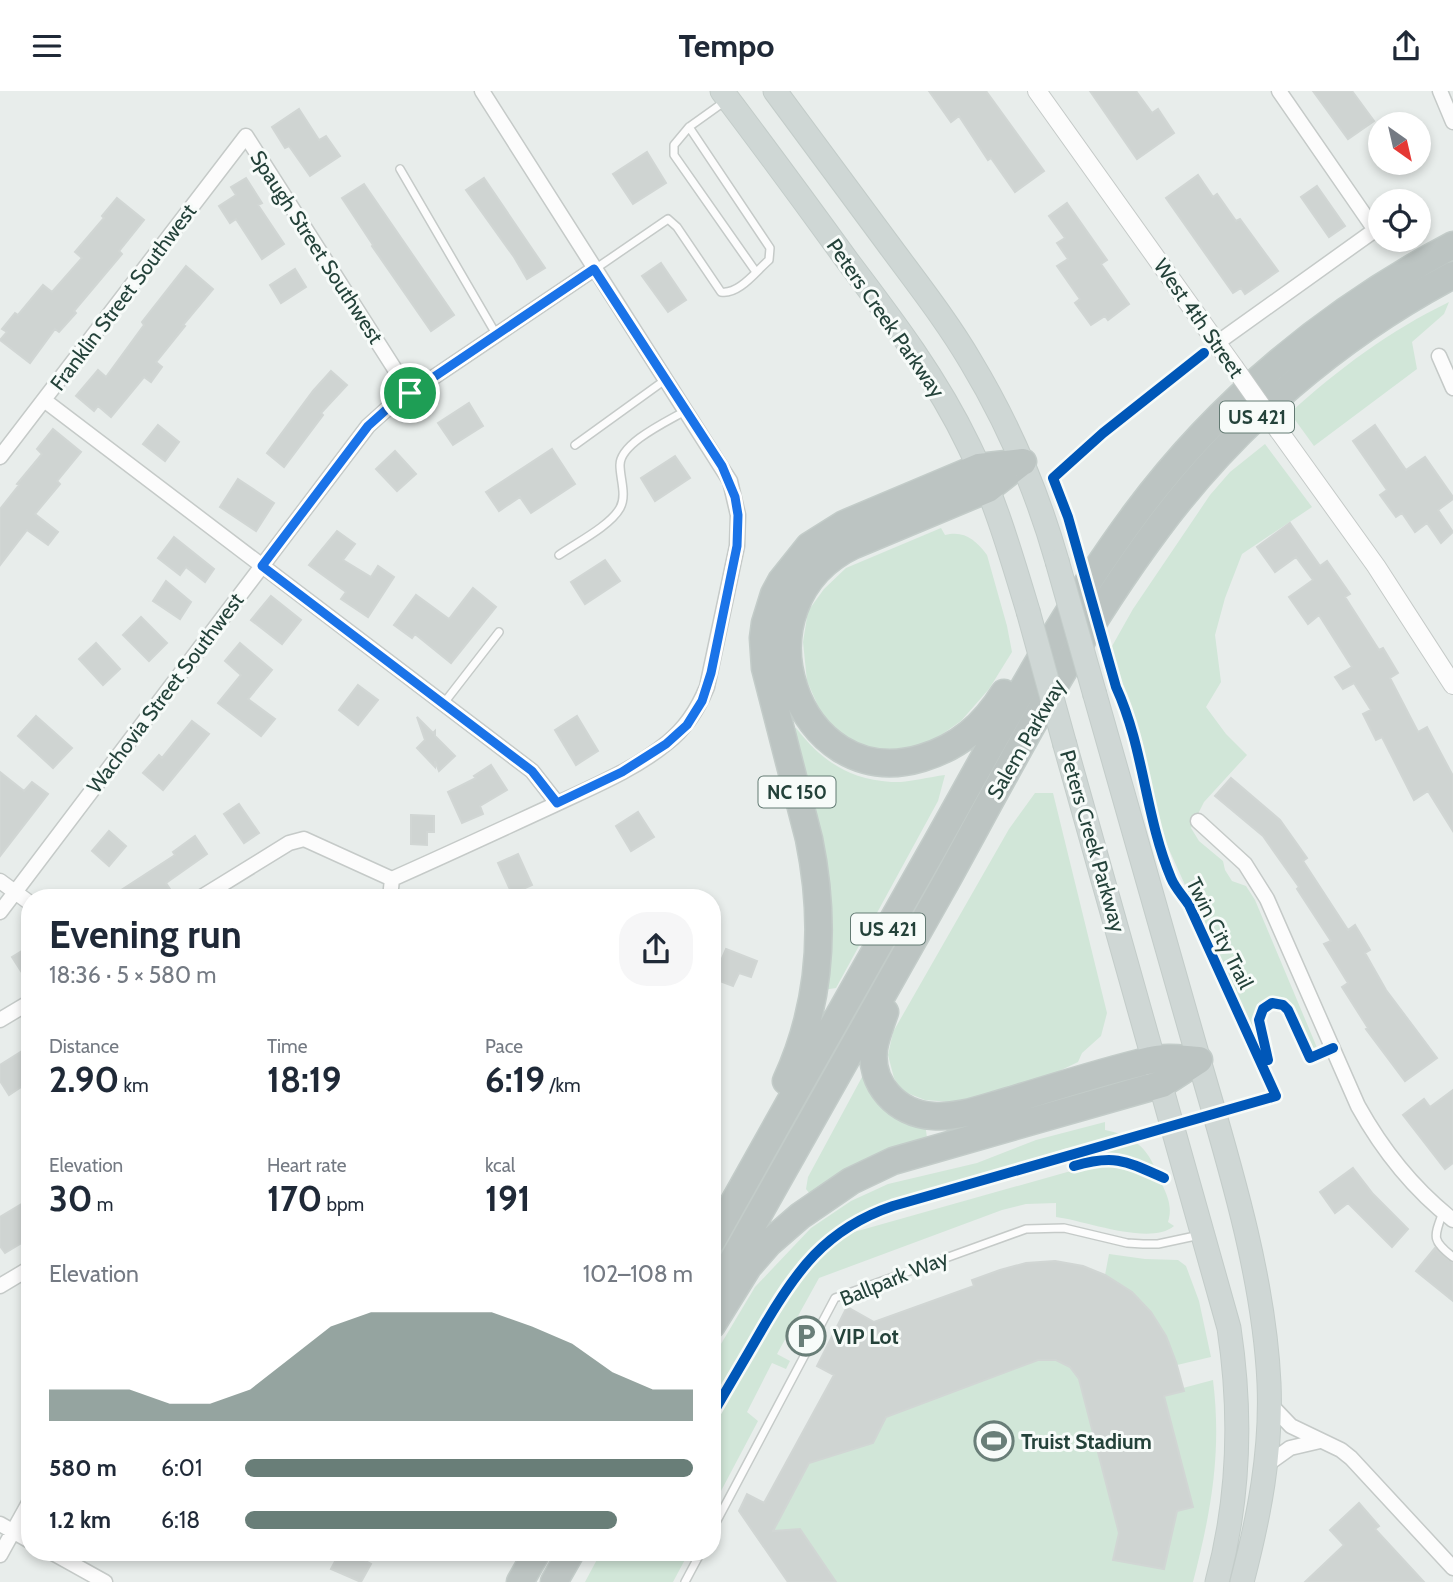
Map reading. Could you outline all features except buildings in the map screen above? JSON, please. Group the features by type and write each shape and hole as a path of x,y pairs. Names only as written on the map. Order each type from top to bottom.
{"highway":[{"name":"Salem Parkway","path":"721,1226 1054,638 1089,581 1137,512 1189,449 1229,407 1300,344 1339,315 1421,262 1453,245"},
{"name":"Salem Parkway","path":"721,1281 1081,643 1131,565 1186,492 1248,426 1316,365 1383,317 1453,275"},
{"path":"1023,462 984,478 844,550 816,572 801,592 788,627 788,665 795,691 816,726 847,752 873,761 909,761 941,751 979,728 1029,654 1054,638"},
{"name":"NC 150","path":"721,1210 723,1196 781,1091 803,1037 813,998 820,948 820,912 815,867 765,668 763,638 769,608 789,568 821,537 844,524 984,478"},
{"path":"907,951 873,1052 877,1077 882,1087 889,1097 907,1110 932,1116 960,1114 1155,1059 1199,1060"},
{"path":"721,1310 748,1267 769,1243 800,1216 851,1181 893,1161 1162,1084 1199,1060"},
{"path":"520,1582 532,1561"},
{"path":"554,1582 565,1561"}],"main road":[{"name":"Peters Creek Parkway","path":"775,91 952,331 988,391 1023,462 1057,561 1231,1174 1258,1294 1267,1354 1269,1403 1259,1513 1242,1582"},
{"name":"Peters Creek Parkway","path":"725,95 917,355 951,412 984,478 1010,548 1229,1328 1238,1408 1238,1448 1233,1508 1217,1582"}],"street":[{"path":"215,889 289,843 304,839 392,880 642,761 687,725 707,687 737,546 738,515 730,481 482,91"},
{"name":"West 4th Street","path":"1037,91 1376,566 1453,683"},
{"path":"1217,343 1375,230 1279,91"},
{"path":"1440,91 1453,122"},
{"name":"Spaugh Street Southwest","path":"246,136 410,393"},
{"name":"Franklin Street Southwest","path":"0,457 246,136"},
{"name":"Wachovia Street Southwest","path":"0,912 368,426 410,393 594,269"},
{"path":"1439,356 1453,389"},
{"path":"44,400 532,771 557,803"},
{"path":"1198,821 1227,846 1267,899 1369,1126 1396,1166 1448,1216"},
{"path":"391,889 392,880"},
{"path":"0,881 21,896"},
{"path":"0,1020 21,1007"},
{"path":"0,1286 21,1273"},
{"path":"1269,1403 1291,1426 1341,1450 1351,1458 1453,1568"},
{"path":"1265,1466 1290,1448 1320,1441"},
{"path":"0,1555 7,1528 21,1512"},
{"path":"67,1561 105,1582"}],"lane":[{"path":"725,95 689,127 674,145 674,155 756,271"},
{"path":"594,269 668,219 677,227 721,292 727,293 738,288 769,260 770,248 689,127"},
{"path":"400,169 496,335"},
{"path":"575,445 666,380"},
{"path":"559,555 611,519 621,506 623,485 620,463 625,451 648,433 686,410"},
{"path":"443,704 499,632"},
{"path":"1448,1216 1435,1235 1437,1244 1453,1257"},
{"name":"Ballpark Way","path":"721,1513 835,1298 1026,1229 1064,1228 1127,1243 1143,1244 1166,1243 1204,1234"},
{"path":"685,1582 696,1561"}],"green space":[{"path":"1449,302 1444,314 1412,342 1417,369 1314,446 1290,413 1366,351"},
{"path":"1265,444 1312,507 1242,554 1225,598 1215,635 1221,682 1206,707 1226,734 1247,755 1204,802 1191,828 1199,841 1223,861 1232,881 1246,886 1255,900 1318,1050 1312,1053 1290,1003 1281,1000 1269,1000 1258,1007 1257,1044 1157,823 1147,790 1141,744 1111,648 1133,609 1210,495 1230,472"},
{"path":"941,528 945,535 969,537 987,555 1012,652 989,689 961,721 934,740 901,753 874,750 844,737 821,713 807,681 803,642 808,611 824,589 846,568"},
{"path":"796,728 826,759 862,777 898,782 945,775 938,801 836,988 823,990 788,729"},
{"path":"1035,793 1053,793 1107,1013 1101,1036 1082,1053 1078,1062 1051,1075 995,1094 951,1102 925,1100 902,1091 894,1078 888,1055 893,1032 1009,829"},
{"path":"868,1066 925,1123 927,1138 855,1164 810,1194 806,1189 808,1177"},
{"path":"1105,1122 1105,1130 1129,1138 1141,1147 1155,1168 1135,1160 1115,1157 1073,1162 1067,1148 844,1223 847,1234 1092,1165 1120,1165 1160,1180 1170,1206 1168,1222 1174,1226 1163,1232 1150,1234 1118,1231 1056,1217 1056,1203 1026,1204 1002,1210 819,1278 777,1354 790,1361 786,1369 772,1363 747,1412 758,1421 721,1491 721,1344 755,1287 811,1228 851,1201 888,1184 977,1163 1036,1140"},
{"name":"Truist Stadium","path":"1109,1254 1178,1260 1186,1266 1199,1301 1211,1357 1177,1365 1183,1388 1213,1380 1215,1407 1215,1458 1210,1507 1193,1582 788,1582 750,1528 834,1375 817,1366 847,1307 865,1317 861,1326 974,1286 972,1280 1023,1265 1070,1264 1105,1275"},
{"path":"596,1561 684,1561 673,1582 585,1582"}],"cycle path":[{"name":"Twin City Trail","path":"721,1400 786,1290 814,1255 848,1227 893,1206 1276,1096 1189,905 1173,882 1162,854 1133,734 1116,687 1068,517 1053,478 1103,433 1204,353"},
{"path":"1268,1060 1259,1020 1263,1009 1272,1003 1283,1005 1288,1010 1310,1058 1333,1048"},
{"path":"1074,1166 1100,1160 1120,1161 1164,1178"}],"place":[{"name":"VIP Lot","path":"806,1336"},
{"name":"Truist Stadium","path":"994,1441"}],"route":[{"path":"594,269 730,481 738,515 737,546 711,673 702,701 687,725 677,735 642,761 557,803 532,771 262,566 368,426 410,393 594,269"}]}
